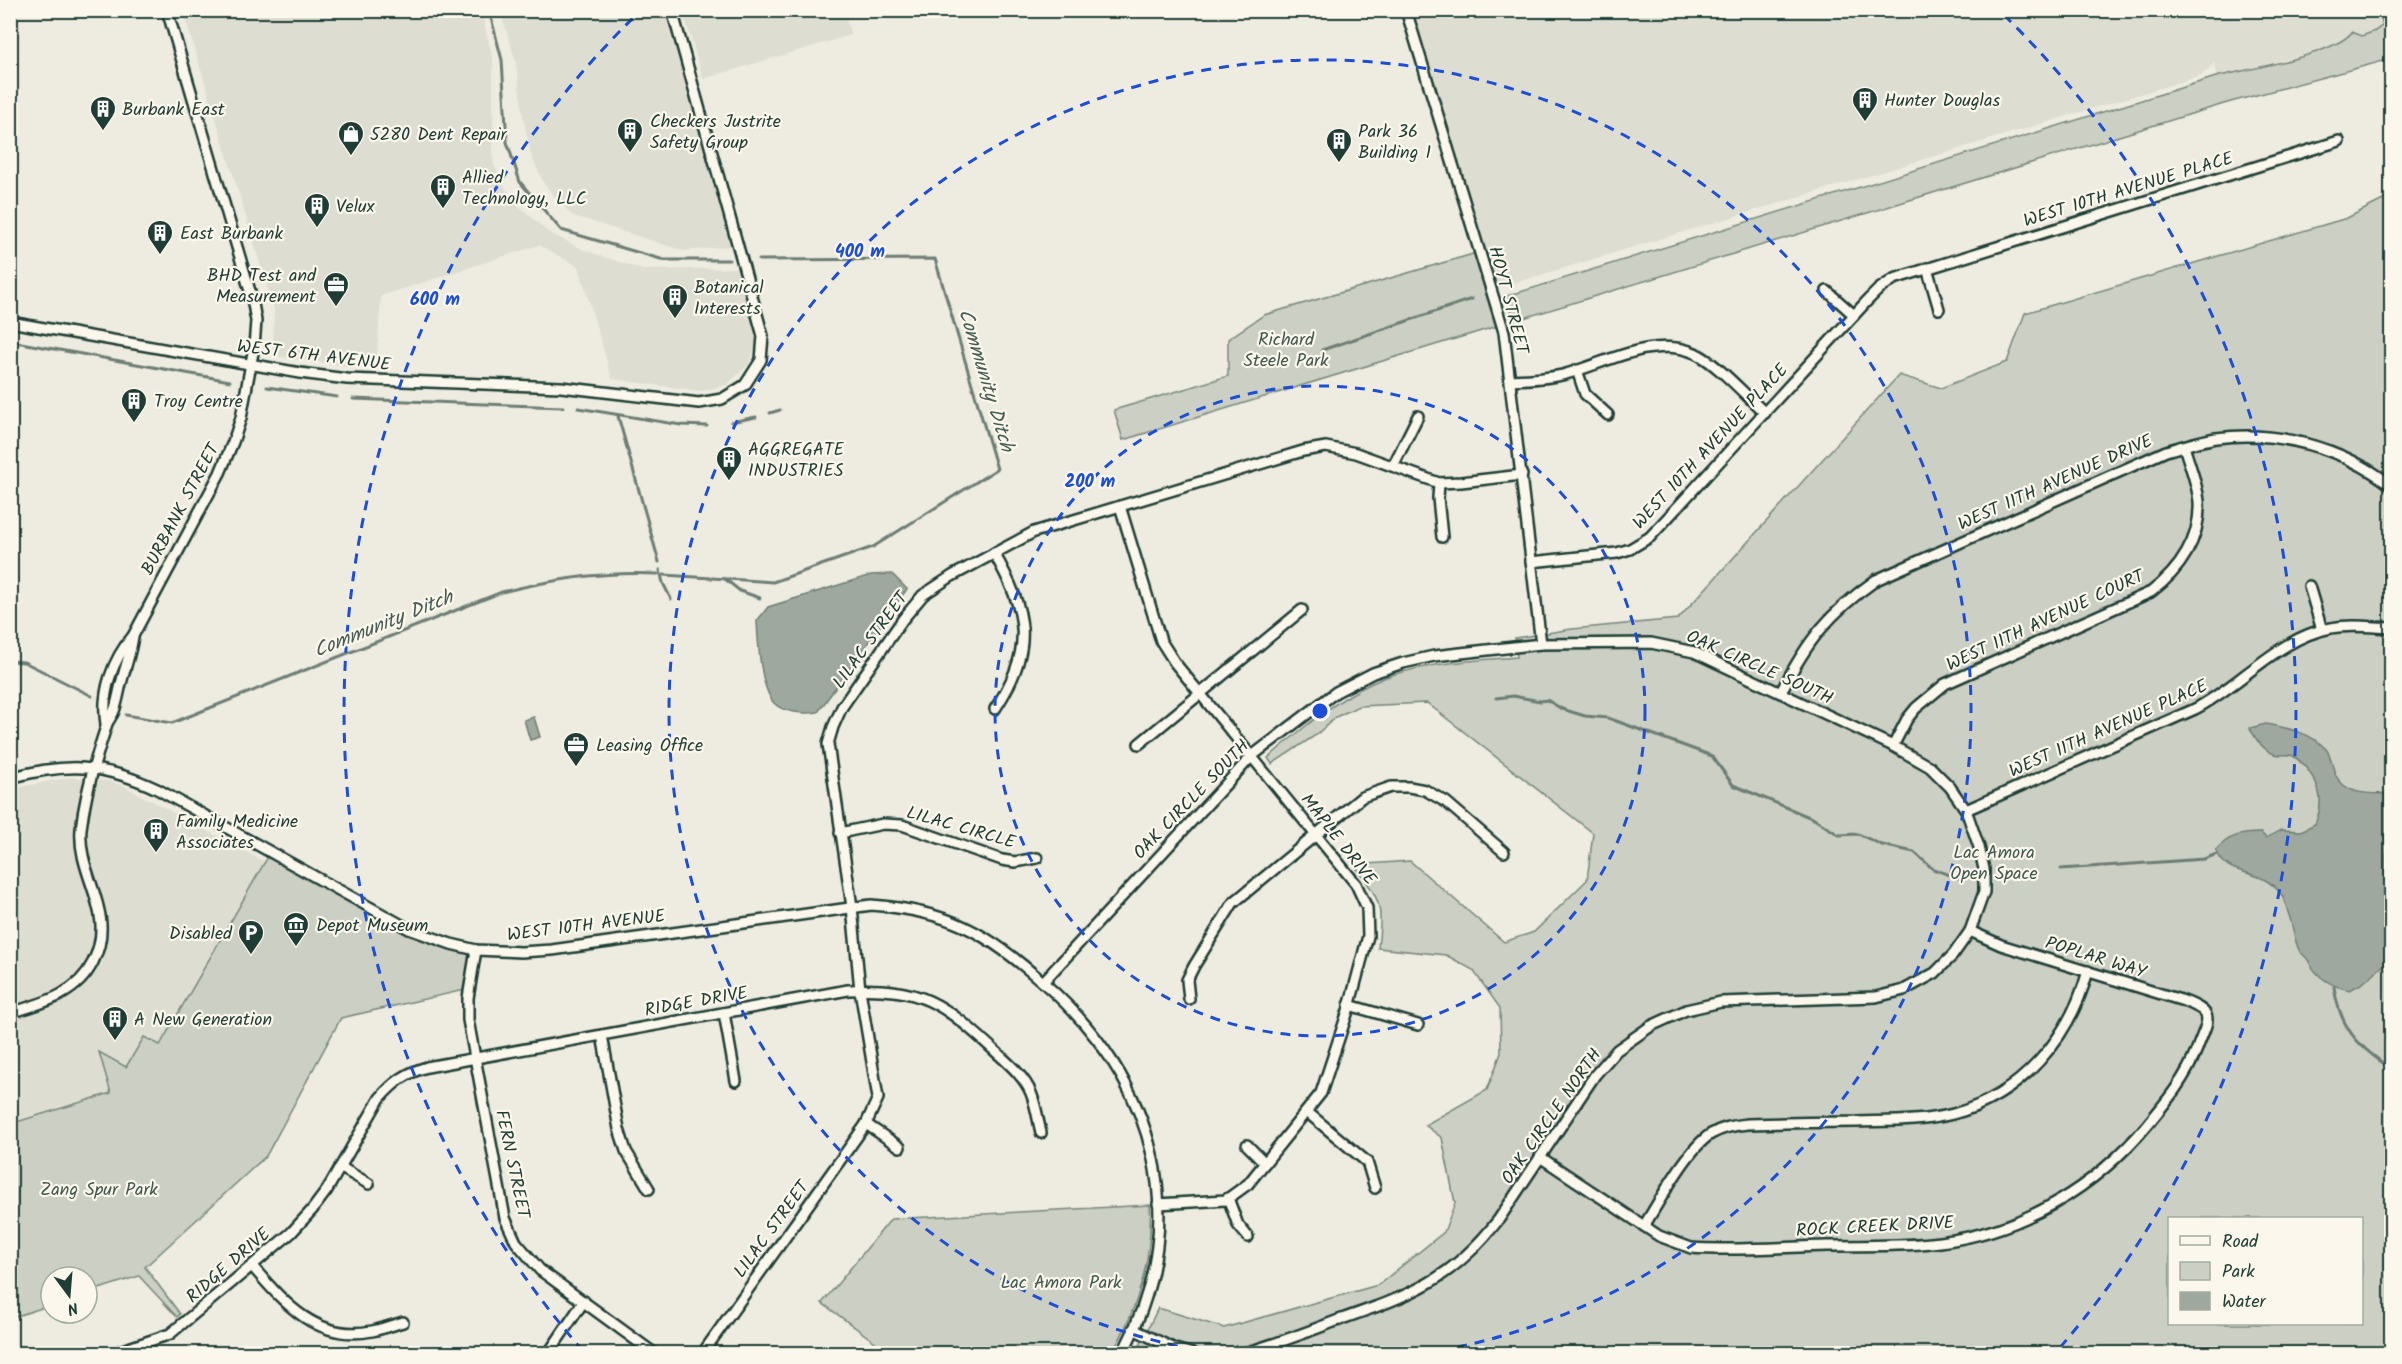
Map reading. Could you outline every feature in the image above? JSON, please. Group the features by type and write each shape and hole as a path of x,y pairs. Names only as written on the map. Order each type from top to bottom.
{"street":[{"name":"BURBANK STREET","path":"10,1013 65,993 79,982 91,967 97,953 102,920 81,842 88,790 106,724 114,712 131,653 133,636 227,458 241,418 256,329 252,298 167,10"},
{"name":"WEST 6TH AVENUE","path":"10,322 250,365 353,380 561,387 705,403 722,399 745,385 761,360 763,343 744,266 672,10"},
{"name":"HOYT STREET","path":"1406,10 1504,332 1541,644"},
{"name":"WEST 10TH AVENUE PLACE","path":"1532,562 1617,553 1640,544 1666,523 1879,289 1897,278 2339,141"},
{"path":"1927,268 1939,309"},
{"path":"1827,291 1854,315"},
{"path":"1511,380 1552,377 1653,347 1679,348 1707,360 1765,413"},
{"path":"1577,370 1585,394 1608,415"},
{"path":"1393,466 1418,416"},
{"name":"WEST 11TH AVENUE DRIVE","path":"1781,692 1798,660 1825,624 1851,598 1876,580 2156,456 2184,446 2234,436 2286,439 2335,453 2361,465 2391,486"},
{"name":"WEST 11TH AVENUE COURT","path":"1893,746 1907,719 1916,708 1945,684 2151,592 2174,573 2190,547 2196,530 2198,508 2197,489 2184,446"},
{"name":"LILAC STREET","path":"702,1353 866,1124 878,1098 860,990 852,907 828,744 832,727 842,707 903,619 923,595 1034,532 1303,451 1326,447 1356,453 1439,483 1522,475"},
{"path":"1439,483 1438,498 1442,537"},
{"name":"MAPLE DRIVE","path":"1120,506 1161,641 1175,663 1356,884 1367,908 1368,936 1325,1084 1316,1101 1248,1184 1228,1198"},
{"path":"994,553 1011,584 1023,625 1019,662 1013,680 995,709"},
{"path":"2309,586 2322,630"},
{"path":"1139,744 1302,610"},
{"name":"WEST 11TH AVENUE PLACE","path":"1966,810 2195,709 2218,697 2279,652 2322,630 2341,627 2391,628"},
{"name":"OAK CIRCLE SOUTH","path":"1043,982 1252,756 1336,692 1373,673 1403,663 1434,656 1541,644 1651,643 1694,652 1893,746 1930,767 1950,787 1966,810 1979,847 1984,869 1984,892 1970,931"},
{"name":"WEST 10TH AVENUE","path":"10,778 50,770 95,768 129,777 157,789 398,924 452,944 476,950 521,952 552,950 871,905 900,907 952,920 990,939 1043,982 1098,1038 1131,1090 1148,1139 1154,1165 1158,1204 1153,1270 1145,1300 1122,1353"},
{"path":"1189,999 1187,980 1224,915 1243,893 1362,797 1382,789 1403,786 1425,790 1446,802 1504,852"},
{"name":"LILAC CIRCLE","path":"840,833 883,824 902,825 1002,860 1015,862 1037,858"},
{"name":"POPLAR WAY","path":"1970,931 2001,945 2184,1001 2203,1008 2207,1017"},
{"name":"OAK CIRCLE NORTH","path":"1241,1353 1399,1299 1438,1279 1468,1256 1484,1239 1605,1063 1629,1040 1661,1020 1686,1010 1721,1002 1876,997 1892,994 1916,985 1935,973 1953,955 1970,931"},
{"name":"FERN STREET","path":"476,950 467,1006 501,1202 512,1234 524,1254 534,1264 655,1353"},
{"path":"1644,1226 1693,1151 1708,1136 1722,1128 1748,1124 1921,1120 1963,1110 1999,1093 2033,1067 2057,1039 2075,1009 2088,971"},
{"name":"RIDGE DRIVE","path":"111,1353 170,1334 252,1266 305,1218 327,1190 380,1098 398,1079 427,1067 723,1013 880,988 913,994 944,1009 1012,1067 1031,1093 1041,1133"},
{"path":"1349,1005 1418,1026"},
{"path":"723,1013 736,1081"},
{"name":"ROCK CREEK DRIVE","path":"1540,1157 1644,1226 1678,1245 1706,1249 1921,1244 1979,1235 2019,1222 2071,1194 2100,1173 2134,1141 2181,1082 2195,1054 2207,1017"},
{"path":"602,1035 619,1129 626,1151 649,1189"},
{"path":"1307,1112 1367,1162 1375,1188"},
{"path":"866,1124 900,1147"},
{"path":"1247,1145 1265,1163"},
{"path":"340,1167 369,1184"},
{"path":"1158,1204 1228,1198 1238,1225 1248,1237"},
{"path":"252,1266 286,1304 299,1315 323,1327 358,1332 372,1331 403,1322"},
{"path":"548,1353 584,1301"},
{"path":"1133,1329 1175,1349 1193,1353"}],"shaded area":[{"path":"683,10 873,11 846,19 851,35 703,79"},
{"path":"2378,10 2383,25 2375,31 2323,50 2216,77 2214,62 2210,69 2200,76 1491,290 1405,11"},
{"path":"183,11 481,11 493,59 493,163 511,199 548,232 584,250 643,270 738,268 758,338 749,364 727,385 700,391 612,379 579,267 539,245 381,296 376,370 273,356 274,309"},
{"path":"500,11 664,11 732,246 684,251 571,215 544,184 531,155 516,62"},
{"path":"71,777 109,781 124,786 265,862 137,1084 11,1124 10,789"}],"green space":[{"path":"2378,11 2391,11 2391,59 2227,103 1514,321 1507,296 2216,77 2310,54 2328,48 2352,32 2362,36 2375,31 2383,25"},
{"name":"Lac Amora Open Space","path":"2391,196 2391,1353 1136,1354 1158,1308 1224,1328 1378,1285 1444,1232 1455,1203 1442,1138 1425,1125 1487,1090 1501,1053 1500,1008 1473,970 1446,955 1378,948 1380,911 1378,903 1354,865 1410,861 1504,942 1534,932 1587,880 1593,833 1427,703 1359,706 1336,717 1316,735 1272,764 1268,758 1331,707 1358,690 1388,676 1443,664 1517,657 1515,638 1572,629 1678,619 1899,375 1941,388 2007,362 2025,313 2347,218"},
{"name":"Richard Steele Park","path":"1480,252 1501,325 1123,440 1114,410 1228,376 1228,339 1264,315"},
{"name":"Zang Spur Park","path":"270,853 398,924 476,950 469,989 341,1018 266,1156 145,1267 180,1314 177,1317 139,1276 99,1289 99,1265 39,1265 39,1309 11,1318 10,1124 111,1093 99,1052 126,1067 144,1037 160,1045"},
{"name":"Lac Amora Park","path":"1150,1205 1149,1244 1142,1282 1129,1319 1112,1353 890,1353 822,1303 891,1219"}],"water":[{"path":"892,574 907,589 818,712 788,711 774,703 769,696 763,675 757,630 757,621 768,607 871,575"},
{"path":"534,717 540,737 530,740 524,720"},
{"path":"2266,724 2298,732 2320,743 2328,752 2336,776 2347,788 2368,793 2391,794 2391,843 2386,855 2385,869 2391,890 2391,959 2363,983 2350,990 2325,980 2300,951 2284,898 2273,885 2264,879 2228,865 2216,850 2236,836 2261,833 2266,838 2281,830 2301,831 2315,824 2320,809 2320,795 2315,782 2307,769 2295,757 2274,754 2258,741 2250,728"}],"waterway":[{"name":"Community Ditch","path":"489,10 502,60 507,142 520,182 561,230 664,260 729,260"},
{"name":"Community Ditch","path":"664,575 773,582 873,547 997,469 935,259 759,260"},
{"path":"1322,350 1472,299"},
{"path":"10,341 230,381"},
{"path":"267,387 337,397"},
{"path":"353,399 563,407"},
{"path":"578,408 681,425 707,426"},
{"path":"770,413 780,410"},
{"path":"618,416 659,562"},
{"path":"731,422 756,417"},
{"path":"660,570 663,583 671,599"},
{"name":"Community Ditch","path":"126,715 172,723 502,592 580,577 658,574"},
{"path":"725,579 740,591 760,598"},
{"name":"Community Ditch","path":"10,661 24,662 92,696"},
{"path":"1496,698 1513,696 1540,701 1547,700 1562,709 1585,716 1608,718 1712,756 1733,785 1814,819 1839,835 1858,834 1882,845 1914,852 1933,869 1961,879"},
{"path":"2061,869 2204,859 2217,854"},
{"path":"2334,987 2341,1014 2352,1035 2369,1053 2392,1069"}],"place":[{"name":"Hunter Douglas","path":"1865,123"},
{"name":"Burbank East","path":"103,132"},
{"name":"Checkers Justrite Safety Group","path":"630,154"},
{"name":"5280 Dent Repair","path":"351,157"},
{"name":"Park 36 Building 1","path":"1339,164"},
{"name":"Allied Technology, LLC","path":"443,210"},
{"name":"Velux","path":"317,229"},
{"name":"East Burbank","path":"160,256"},
{"name":"BHD Test and Measurement","path":"336,308"},
{"name":"Botanical Interests","path":"675,320"},
{"name":"Troy Centre","path":"134,424"},
{"name":"AGGREGATE INDUSTRIES","path":"729,482"},
{"name":"Leasing Office","path":"576,768"},
{"name":"Family Medicine Associates","path":"156,854"},
{"name":"Depot Museum","path":"296,948"},
{"name":"Disabled","path":"251,956"},
{"name":"A New Generation","path":"115,1042"}]}
